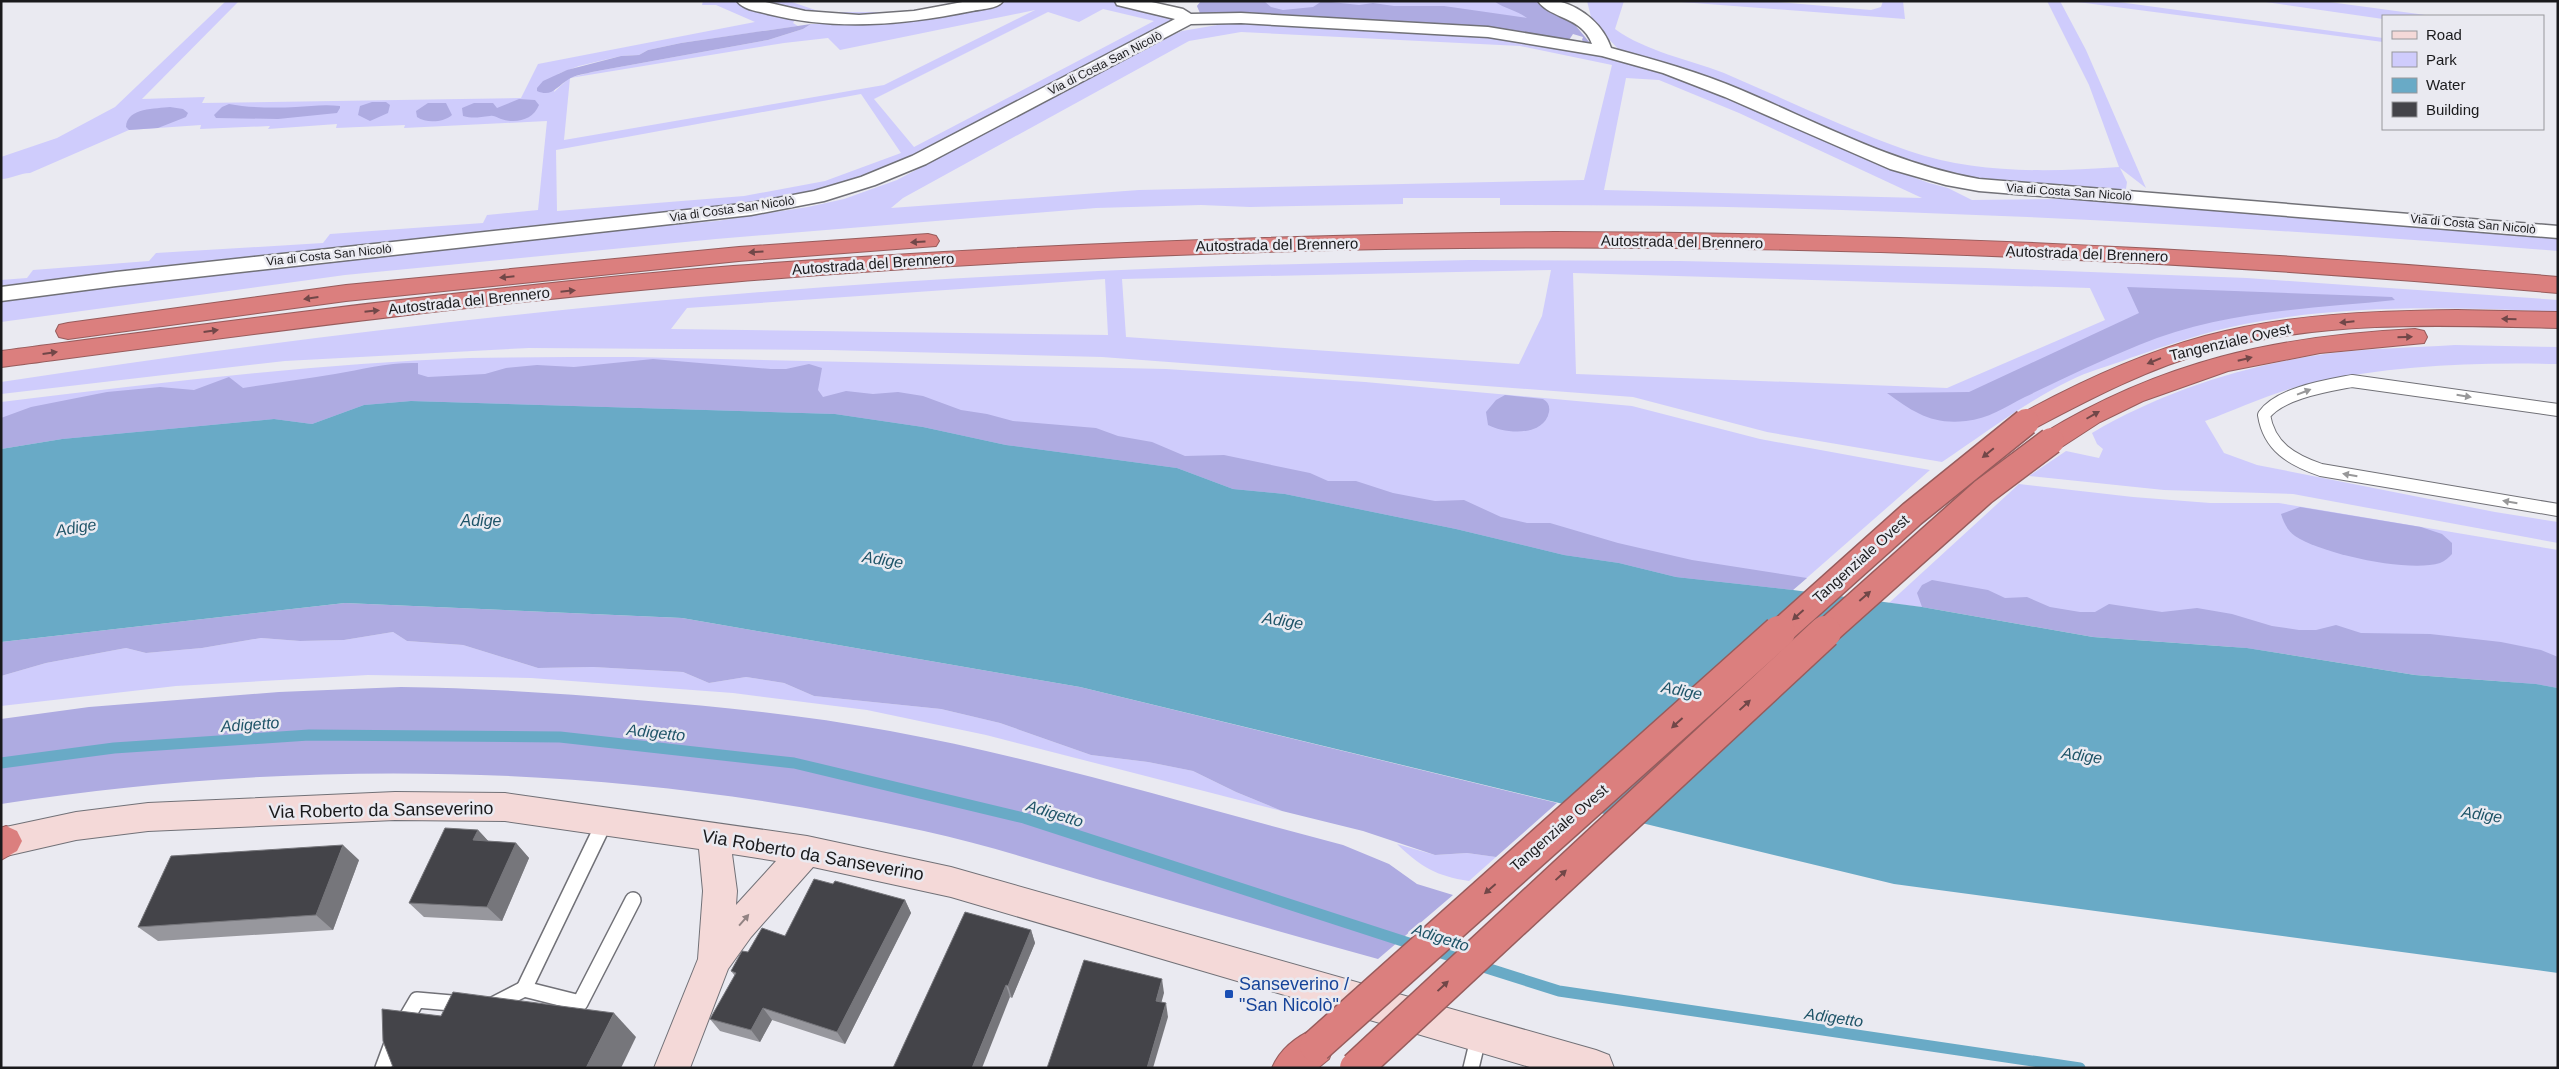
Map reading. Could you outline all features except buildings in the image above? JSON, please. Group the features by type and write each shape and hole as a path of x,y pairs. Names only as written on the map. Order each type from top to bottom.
{"highway":[{"name":"Autostrada del Brennero","path":"1,340 346,293 739,254 994,237 1260,226 1552,222 1876,227 2226,243 2558,266"},
{"name":"Autostrada del Brennero","path":"1,359 339,314 728,274 986,257 1246,244 1558,239 1887,245 2205,259 2558,285"},
{"name":"Tangenziale Ovest","path":"1303,1057 1912,514 2026,422 2100,382 2161,358 2255,334 2360,320 2449,317 2558,320"},
{"name":"Tangenziale Ovest","path":"1356,1068 1813,642 1983,492 2051,440 2102,410 2156,385 2247,358 2343,341 2394,337 2558,339"}],"street":[{"path":"744,1 807,18 846,21 923,16 995,1"},
{"path":"1123,1 1177,14 1188,20"},
{"path":"1546,1 1585,21 1592,27 1599,36 1603,51"},
{"name":"Via di Costa San Nicolò","path":"1,294 116,279 750,209 817,196 868,181 920,160 1101,63 1176,28 1188,20 1241,18 1478,32 1527,37 1603,51 1669,69 1723,89 1897,165 1946,179 2012,188 2558,232"},
{"name":"Via Roberto da Sanseverino","path":"3,843 76,826 148,817 394,806 505,807 605,821 807,851 951,882 1596,1068"},
{"path":"672,1068 714,959 720,891 714,837"},
{"path":"714,959 739,926 807,851"}],"lane":[{"path":"2558,410 2352,381 2318,387 2269,408 2264,415 2267,434 2275,445 2294,459 2321,470 2558,510"},
{"path":"383,1068 393,1041 417,1000 490,1006 524,989 605,821"},
{"path":"524,989 580,1003 633,900"},
{"path":"1471,1068 1480,1035"}],"green space":[{"path":"226,1 239,1 142,99 205,97 202,103 521,98 538,64 755,22 716,5 702,5 703,1 735,1 795,20 793,23 798,26 681,43 648,50 639,55 621,56 579,66 558,74 554,92 569,78 592,72 768,40 803,29 811,24 874,24 931,18 1010,1 1110,1 1174,17 1169,23 937,146 840,186 770,202 1,291 1,280 27,278 33,270 149,261 156,253 323,243 330,234 483,223 487,215 538,210 547,121 404,128 405,125 336,128 337,124 268,129 270,126 200,129 201,125 129,130 30,173 1,179 1,157 57,138 115,107","holes":["1103,9 1154,21 914,147 874,99 1048,12 1079,22","1035,10 884,85 564,140 570,78 784,43 828,38 840,50","861,94 901,153 825,181 744,196 557,211 556,150"]},
{"path":"764,1 789,1 821,12 892,12 922,9 960,1 983,1 918,13 841,18 775,7"},
{"path":"1201,1 1539,1 1569,40 1496,30 1421,23 1286,15 1200,13 1197,6"},
{"path":"1587,1 1624,1 1615,29 1640,44 1724,73 1839,124 1909,151 1960,164 2013,170 2119,167 2089,85 2047,1 2060,1 2086,50 2146,188 2120,168 2127,182 2126,189 2112,190 1960,176 1896,159 1700,75 1619,50 1592,21"},
{"path":"1668,1 1765,1 1871,10 1881,7 1883,1 1903,1 1905,19"},
{"path":"2070,1 2111,1 2382,38 2382,42"},
{"path":"2259,1 2322,1 2426,15 2382,15 2382,19"},
{"path":"1229,23 1489,36 1551,45 1606,57 1699,85 1865,159 1929,183 1948,188 1972,200 2067,199 2558,238 2558,251 2294,232 2029,217 1765,208 1500,205 1500,198 1403,198 1403,204 1250,207 1201,205 1096,208 716,239 345,275 1,322 1,302 154,281 599,231 717,221 808,207 844,199 897,180 1159,41 1182,31","holes":["1241,32 1520,46 1612,65 1584,180 1139,190 891,208 903,198 1189,41","1626,78 1659,80 1739,113 1922,198 1604,190"]},
{"path":"1470,260 1680,261 1985,268 2247,278 2558,300 2558,312 2441,308 2362,310 2322,313 2230,327 2076,377 2020,409 1942,462 1767,432 1633,397 1102,357 828,350 529,348 285,361 1,394 1,382 130,363 389,329 649,302 910,281 1094,271","holes":["1551,270 1542,316 1519,364 1126,337 1122,279","1573,273 2090,288 2105,320 1947,388 1576,374","1105,279 1108,335 671,329 687,308"]},
{"path":"2455,345 2558,347 2558,364 2465,364 2373,372 2342,377 2285,390 2205,421 2224,453 2257,465 2495,512 2558,522 2558,543 2293,494 2164,490 2029,476 2066,451 2099,458 2103,449 2097,444 2092,433 2147,405 2205,382 2234,373 2325,354 2374,349"},
{"path":"632,357 1166,369 1365,382 1632,406 1760,439 1930,470 1793,590 62,439 1,449 1,402 176,381 352,365 469,358"},
{"path":"2019,484 2133,497 2210,503 2279,503 2558,550 2558,688 1889,603"},
{"path":"393,632 407,641 463,645 538,668 593,667 683,672 709,683 746,677 784,683 814,696 941,709 1000,723 1091,755 1148,762 1193,771 1236,792 1282,811 986,735 867,710 733,693 531,678 368,675 176,686 1,706 1,676 46,663 126,648 146,653 202,648 261,638 300,641 344,640"},
{"path":"1397,844 1435,855 1467,853 1496,857 1469,881 1447,876 1430,869 1414,859"}],"shaded area":[{"path":"1201,1 1264,1 1271,7 1283,10 1313,7 1322,1 1359,5 1373,3 1394,6 1444,6 1527,18 1494,1 1539,1 1571,20 1590,43 1585,44 1582,40 1583,37 1573,34 1569,40 1496,30 1421,23 1286,15 1200,13 1197,6"},
{"path":"811,24 803,29 768,40 574,76 551,92 542,93 537,91 537,88 543,81 567,70 621,56 639,55 648,50 681,43"},
{"path":"519,99 535,100 539,105 533,114 523,120 512,121 493,116 473,118 463,116 462,108 474,103 493,103 497,108"},
{"path":"372,102 386,102 390,105 388,113 370,121 358,115 360,106"},
{"path":"428,103 446,103 452,115 435,121 426,121 417,117 416,111"},
{"path":"229,104 271,108 329,105 340,106 340,108 337,113 278,119 216,118 214,115 222,107"},
{"path":"170,107 183,109 188,113 186,117 158,128 129,130 126,127 128,120 137,112"},
{"path":"2127,287 2392,297 2395,300 2265,313 2201,325 2170,334 2110,357 1996,412 1974,420 1954,422 1933,419 1914,411 1887,393 1969,392 2139,313"},
{"path":"653,359 771,369 786,369 809,364 822,368 818,390 823,397 846,391 873,394 898,392 923,396 961,410 1013,421 1096,428 1118,436 1152,442 1185,456 1224,455 1310,473 1328,481 1356,481 1393,493 1435,501 1464,500 1501,517 1527,523 1550,523 1618,543 1692,560 1807,578 1793,590 1676,577 1619,563 1564,555 1456,529 1285,494 1233,489 1177,468 1006,445 923,427 835,414 411,401 364,405 312,424 274,419 62,439 1,449 1,418 31,407 107,392 160,387 194,390 229,377 243,388 397,364 418,363 418,374 428,377 485,374 506,368 537,365 574,367"},
{"path":"1505,395 1543,399 1549,408 1546,420 1540,426 1523,431 1504,430 1488,425 1486,412 1496,400"},
{"path":"2300,507 2421,527 2442,534 2452,543 2452,554 2440,563 2408,566 2366,560 2325,549 2295,536 2286,526 2281,514"},
{"path":"1932,580 1988,590 2005,598 2027,597 2050,607 2080,612 2095,612 2109,604 2162,612 2197,608 2232,614 2272,626 2299,630 2316,630 2336,625 2361,633 2430,634 2501,642 2541,650 2558,657 2558,688 2536,684 2415,675 2247,648 2093,637 1922,607 1917,593 1922,585"},
{"path":"345,603 682,618 1080,687 1557,803 1496,857 1467,853 1435,855 1363,831 1282,811 1236,792 1193,771 1148,762 1091,755 1000,723 941,709 814,696 784,683 746,677 709,683 683,672 593,667 538,668 463,645 407,641 393,632 344,640 300,641 261,638 202,648 146,653 126,648 46,663 1,676 1,642"},
{"path":"401,687 519,691 732,709 858,725 947,742 1061,769 1343,845 1389,864 1417,884 1453,895 1378,959 946,836 810,809 695,792 580,780 464,774 348,774 232,779 116,789 1,804 1,719 89,707 279,692"}],"water":[{"name":"Adige","path":"411,401 835,414 923,427 1006,445 1177,468 1233,489 1285,494 1456,529 1564,555 1619,563 1676,577 1922,607 2093,637 2247,648 2415,675 2536,684 2558,688 2558,973 1894,884 1080,687 682,618 345,603 1,642 1,449 62,439 274,419 312,424 364,405"}],"waterway":[{"name":"Adigetto","path":"1,763 114,748 309,735 560,737 794,763 1024,818 1418,946"},
{"name":"Adigetto","path":"1432,950 1463,960"},
{"name":"Adigetto","path":"1477,965 1559,991 2080,1068"}],"place":[{"name":"Sanseverino / \"San Nicolò\"","path":"1229,994"}]}
